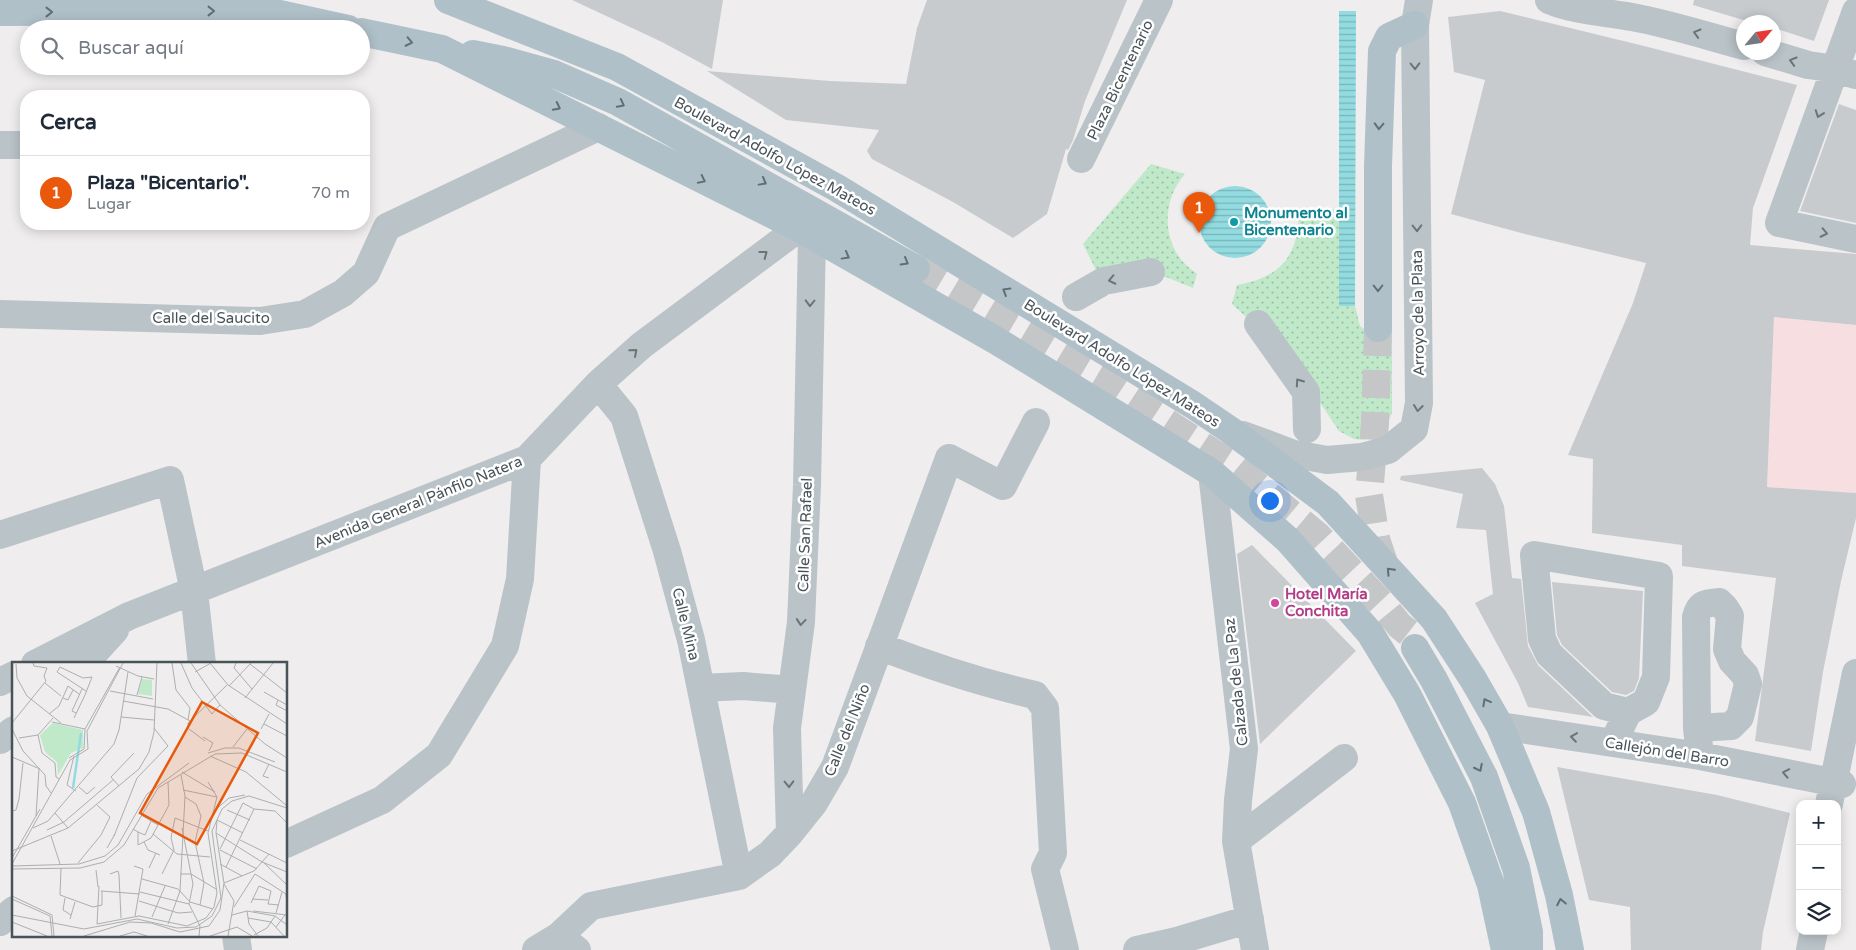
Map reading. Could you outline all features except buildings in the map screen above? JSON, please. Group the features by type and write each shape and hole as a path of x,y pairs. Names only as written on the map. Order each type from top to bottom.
{"main road":[{"name":"Boulevard Adolfo López Mateos","path":"448,0 617,67 829,184 1193,405 1230,430 1328,504 1434,618 1500,726 1536,812 1559,895 1570,950"},
{"path":"0,12 266,11 307,20"},
{"path":"1378,328 1378,166 1382,51 1388,37 1417,12"},
{"path":"370,34 503,60 554,74 618,102 916,269"},
{"path":"442,49 805,232 997,341 1212,473 1288,540 1370,633 1407,694 1462,803 1491,885 1505,950"},
{"path":"1415,648 1434,680 1484,777 1516,868 1529,932 1529,950"}],"street":[{"name":"Plaza Bicentenario","path":"1081,159 1159,0"},
{"path":"1549,0 1592,11 1678,27 1736,44"},
{"path":"1856,11 1846,72 1779,223 1856,239"},
{"name":"Arroyo de la Plata","path":"1230,430 1294,454 1327,460 1362,458 1388,450 1414,430 1419,403 1417,12"},
{"path":"1781,57 1808,65 1846,72"},
{"name":"Calle del Saucito","path":"0,314 260,321 305,314 343,293 366,273 387,227 598,127"},
{"path":"0,144 20,145"},
{"name":"Avenida General Pánfilo Natera","path":"39,662 129,616 527,459 598,384 642,345 805,232"},
{"name":"Calle San Rafael","path":"790,832 787,728 801,622 805,524 805,232"},
{"path":"1076,297 1104,281 1151,272"},
{"path":"1258,324 1306,392 1306,429"},
{"name":"Calle Mina","path":"598,384 624,416 667,551 691,640 739,876"},
{"name":"Calle del Niño","path":"536,950 568,943 591,906 739,876 770,854 814,803 836,767 948,458 1003,486 1036,422"},
{"path":"288,843 382,800 439,754 505,646 520,579 527,459"},
{"name":"Calzada de La Paz","path":"1212,473 1244,750 1238,800 1236,841 1255,950"},
{"path":"0,535 170,480 194,591 202,662"},
{"path":"1613,743 1628,712 1646,702 1656,677 1659,576 1534,555 1542,639 1549,654 1604,706 1628,712"},
{"path":"86,662 129,616"},
{"path":"879,646 920,662 998,687 1035,695 1045,708 1053,853 1045,869 1065,950"},
{"path":"1835,790 1856,673"},
{"path":"0,682 12,676"},
{"path":"701,688 743,686 792,690"},
{"path":"1835,790 1856,716"},
{"name":"Callejón del Barro","path":"1500,726 1700,756 1835,790"},
{"path":"1697,728 1700,756"},
{"path":"0,740 12,731"},
{"path":"1236,841 1344,758"},
{"path":"0,922 12,912"},
{"path":"1136,950 1250,920"},
{"path":"1800,950 1803,935"},
{"path":"1810,950 1813,935"}],"shaded area":[{"path":"1774,317 1856,325 1856,493 1767,487"}],"green space":[{"path":"1151,164 1185,174 1173,193 1168,215 1168,226 1174,248 1180,258 1197,274 1193,288 1166,277 1112,273 1098,274 1083,244"},
{"path":"1339,209 1339,306 1355,306 1360,326 1367,331 1392,310 1392,413 1385,429 1379,435 1363,440 1354,439 1339,431 1309,386 1280,348 1232,304 1237,285 1265,277 1285,262 1296,240 1299,210"}],"water":[{"path":"1339,11 1356,11 1355,306 1339,306"},
{"path":"1235,186 1255,192 1265,202 1271,222 1265,242 1255,252 1235,258 1215,252 1205,242 1199,222 1205,202 1215,192"}],"tunnel":[{"path":"916,269 1102,380 1235,467 1318,536 1382,604 1400,626 1409,633"},
{"path":"1378,328 1375,423 1369,495 1376,539 1386,569"}],"place":[{"name":"Monumento al Bicentenario","path":"1234,222"},
{"name":"Plaza \"Bicentario\".","path":"1199,233"},
{"name":"Hotel María Conchita","path":"1275,603"}]}
